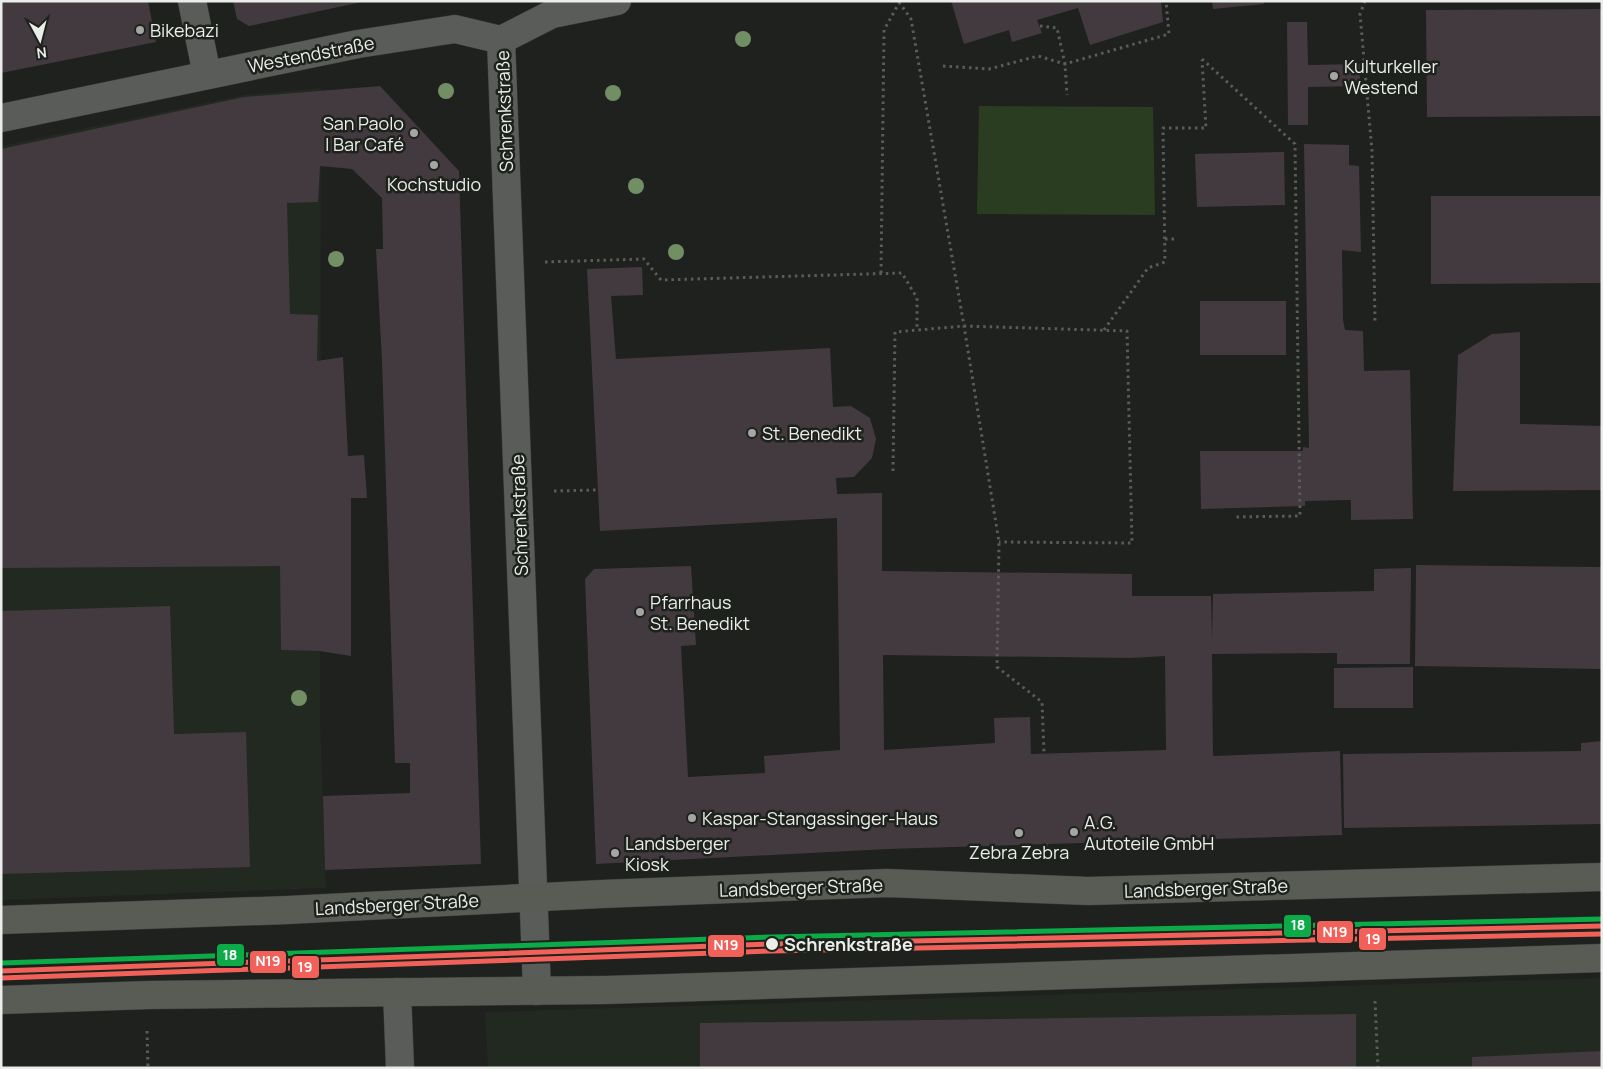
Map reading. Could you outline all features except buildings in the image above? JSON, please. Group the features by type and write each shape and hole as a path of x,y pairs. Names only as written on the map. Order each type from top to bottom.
{"main road":[{"name":"Landsberger Straße","path":"1,920 288,910 533,897 886,883 1088,892 1602,877"},
{"path":"1,1000 148,995 606,990 1602,958"}],"street":[{"path":"192,1 207,75"},
{"path":"501,40 552,14 617,1"},
{"name":"Westendstraße","path":"1,118 358,44 454,29 501,40"},
{"name":"Schrenkstraße","path":"501,40 536,991"},
{"path":"397,992 400,1068"}],"path":[{"path":"943,66 989,69 1038,56 1065,64 1169,34 1166,1"},
{"path":"1365,1 1360,14 1372,151 1375,322"},
{"path":"881,273 884,30 898,2 911,19 999,542 997,667 1042,702 1044,753"},
{"path":"1040,26 1057,28 1065,64 1067,95"},
{"path":"1104,331 1148,268 1165,262 1163,128 1206,128 1202,59 1295,144 1300,516 1233,517"},
{"path":"1165,238 1175,239"},
{"path":"510,263 644,259 661,280 902,273 917,298 917,329"},
{"path":"893,471 895,332 964,326 1127,331 1132,543 999,542"},
{"path":"518,492 598,490"},
{"path":"1375,992 1378,1068"},
{"path":"147,1028 148,1068"}],"shaded area":[{"path":"321,88 320,720 326,888 1,900 1,146 244,95"},
{"path":"1602,978 1602,1068 488,1068 485,1012"}],"green space":[{"path":"979,106 1153,107 1155,215 977,214"}],"transit line":[{"name":"18","path":"1,963 772,937 1602,919"},
{"name":"N19","path":"1,971 772,944 1602,926"},
{"name":"19","path":"1,978 772,951 1602,934"}],"place":[{"name":"Bikebazi","path":"140,30"},
{"name":"Kulturkeller Westend","path":"1334,76"},
{"name":"San Paolo | Bar Café","path":"414,133"},
{"name":"Kochstudio","path":"434,165"},
{"name":"St. Benedikt","path":"752,433"},
{"name":"Pfarrhaus St. Benedikt","path":"640,612"},
{"name":"Kaspar-Stangassinger-Haus","path":"692,818"},
{"name":"A.G. Autoteile GmbH","path":"1074,832"},
{"name":"Zebra Zebra","path":"1019,833"},
{"name":"Landsberger Kiosk","path":"615,853"},
{"name":"Schrenkstraße","path":"772,944"}]}
